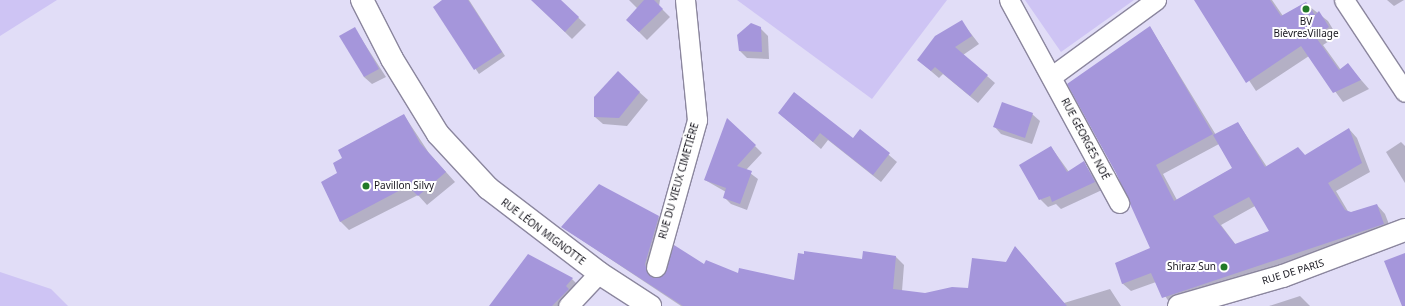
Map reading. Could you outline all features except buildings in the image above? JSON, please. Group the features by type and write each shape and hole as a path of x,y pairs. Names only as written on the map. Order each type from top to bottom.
{"main road":[{"name":"RUE LÉON MIGNOTTE","path":"362,0 392,59 438,134 509,207 599,273 650,306"},
{"name":"RUE DE PARIS","path":"1179,306 1283,276 1405,230"}],"street":[{"name":"RUE DU VIEUX CIMETIÈRE","path":"656,267 697,120 685,0"},
{"name":"RUE GEORGES NOÉ","path":"1009,0 1052,76 1119,203"},
{"path":"1052,76 1156,0"},
{"path":"1344,0 1405,92"},
{"path":"568,306 599,273"}],"shaded area":[{"path":"0,0 57,0 0,36"},
{"path":"737,0 947,0 872,99"},
{"path":"1025,0 1134,0 1061,52"},
{"path":"0,272 51,289 68,306 0,306"}],"place":[{"name":"BV BièvresVillage","path":"1306,9"},
{"name":"Pavillon Silvy","path":"366,186"},
{"name":"Shiraz Sun","path":"1224,267"}]}
